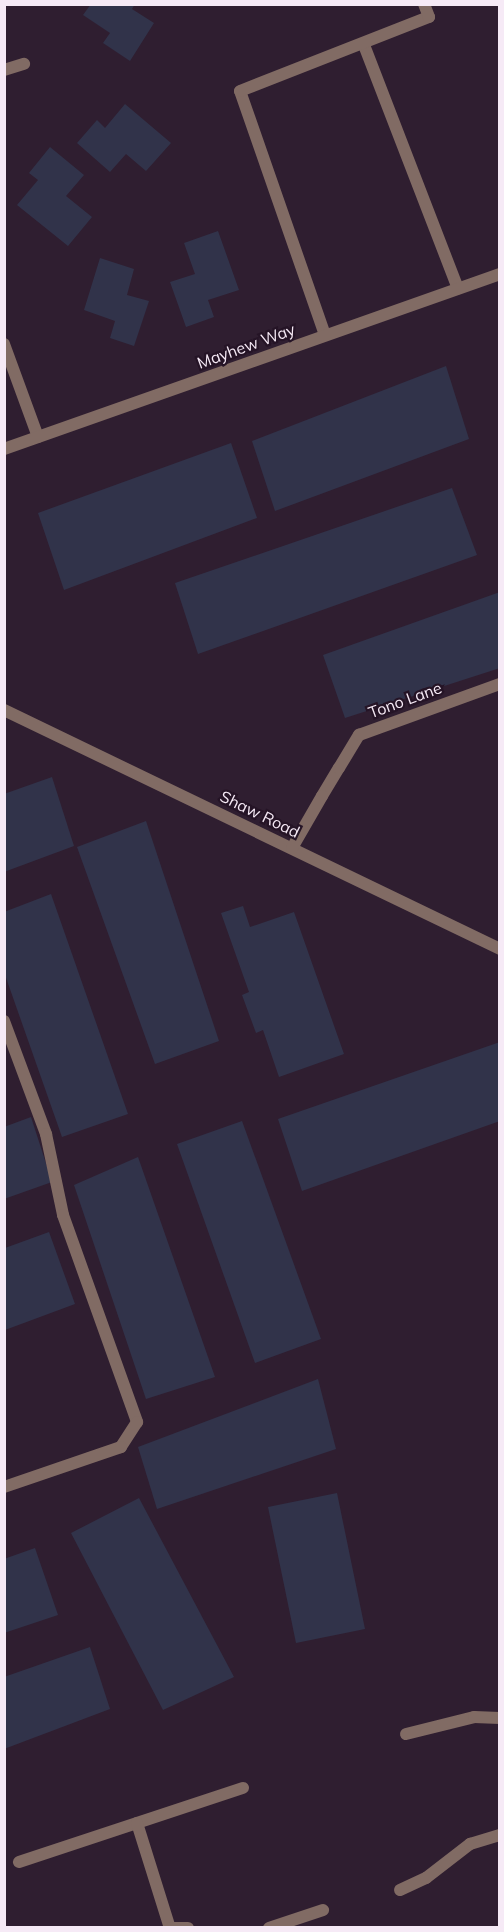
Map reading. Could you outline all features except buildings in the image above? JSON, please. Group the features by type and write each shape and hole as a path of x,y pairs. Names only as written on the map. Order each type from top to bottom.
{"street":[{"path":"325,335 240,91 364,45 429,17 424,4"},
{"path":"364,45 458,289"},
{"path":"4,70 24,63"},
{"name":"Mayhew Way","path":"4,449 500,274"},
{"path":"4,344 38,437"},
{"name":"Tono Lane","path":"292,848 359,735 500,684"},
{"name":"Shaw Road","path":"4,710 500,950"},
{"path":"4,1021 46,1134 63,1215 137,1422 122,1447 4,1487"},
{"path":"406,1734 474,1717 500,1718"},
{"path":"19,1862 243,1788"},
{"path":"137,1823 170,1928 188,1928"},
{"path":"400,1890 426,1878 470,1844 500,1835"},
{"path":"269,1928 323,1910"}]}
